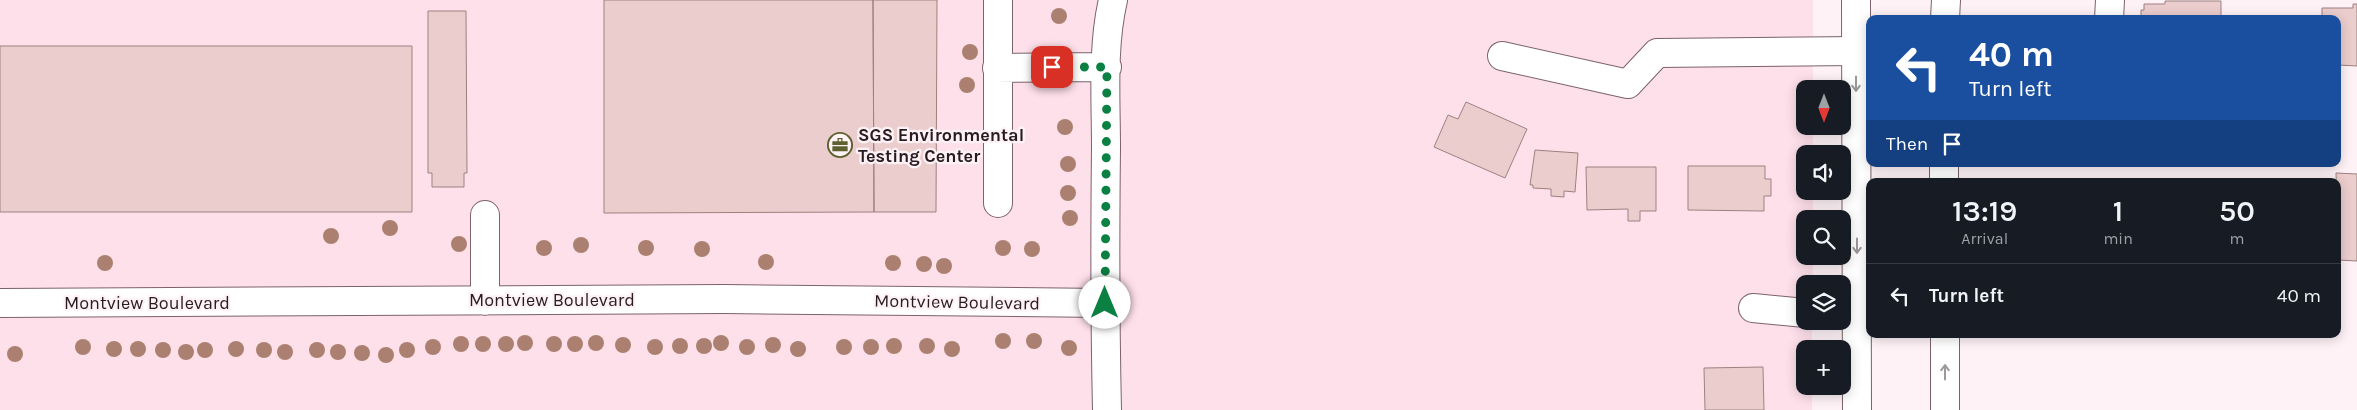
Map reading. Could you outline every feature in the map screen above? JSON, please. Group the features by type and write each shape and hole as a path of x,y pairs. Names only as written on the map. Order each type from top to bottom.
{"street":[{"path":"998,0 998,203"},
{"path":"1107,410 1105,303 1107,67 1110,14 1113,0"},
{"path":"1851,275 1856,0"},
{"path":"1945,15 1946,0"},
{"path":"2109,15 2110,0"},
{"path":"1502,56 1628,84 1657,53 1856,51"},
{"path":"997,68 1107,67"},
{"path":"485,215 485,301"},
{"name":"Montview Boulevard","path":"0,303 734,300 1105,303"},
{"path":"1753,308 1796,313"},
{"path":"1851,330 1857,410"},
{"path":"1945,338 1945,410"}],"shaded area":[{"path":"0,0 1813,0 1813,80 1796,80 1796,135 1813,135 1813,145 1796,145 1796,200 1813,200 1813,210 1796,210 1796,265 1813,265 1813,275 1796,275 1796,330 1812,330 1812,340 1796,340 1796,395 1812,395 1812,410 0,410"}],"building":[{"path":"604,0 873,0 874,212 604,213"},
{"path":"873,0 937,0 936,212 874,212"},
{"path":"2165,1 2221,1 2221,15 2141,15 2141,10 2144,10 2144,4 2165,4"},
{"path":"2353,4 2357,4 2357,66 2341,65 2341,15 2322,15 2322,8 2353,8"},
{"path":"428,11 466,11 467,173 464,173 464,187 432,187 432,173 428,173"},
{"path":"0,46 412,46 412,212 0,212"},
{"path":"1466,102 1527,129 1505,178 1434,147 1448,115 1458,119"},
{"path":"1535,150 1578,153 1575,192 1564,191 1564,197 1551,196 1551,189 1533,188 1533,185 1530,185"},
{"path":"1688,166 1765,166 1765,179 1771,179 1771,196 1764,196 1764,211 1688,210"},
{"path":"1586,167 1656,167 1656,211 1640,211 1640,221 1628,221 1628,209 1587,210"},
{"path":"2336,173 2357,174 2357,261 2341,260 2341,178 2336,178"},
{"path":"1763,367 1764,410 1705,410 1704,368"}],"place":[{"name":"SGS Environmental Testing Center","path":"840,145"}],"route":[{"path":"1052,67 1107,67 1105,303"}]}
